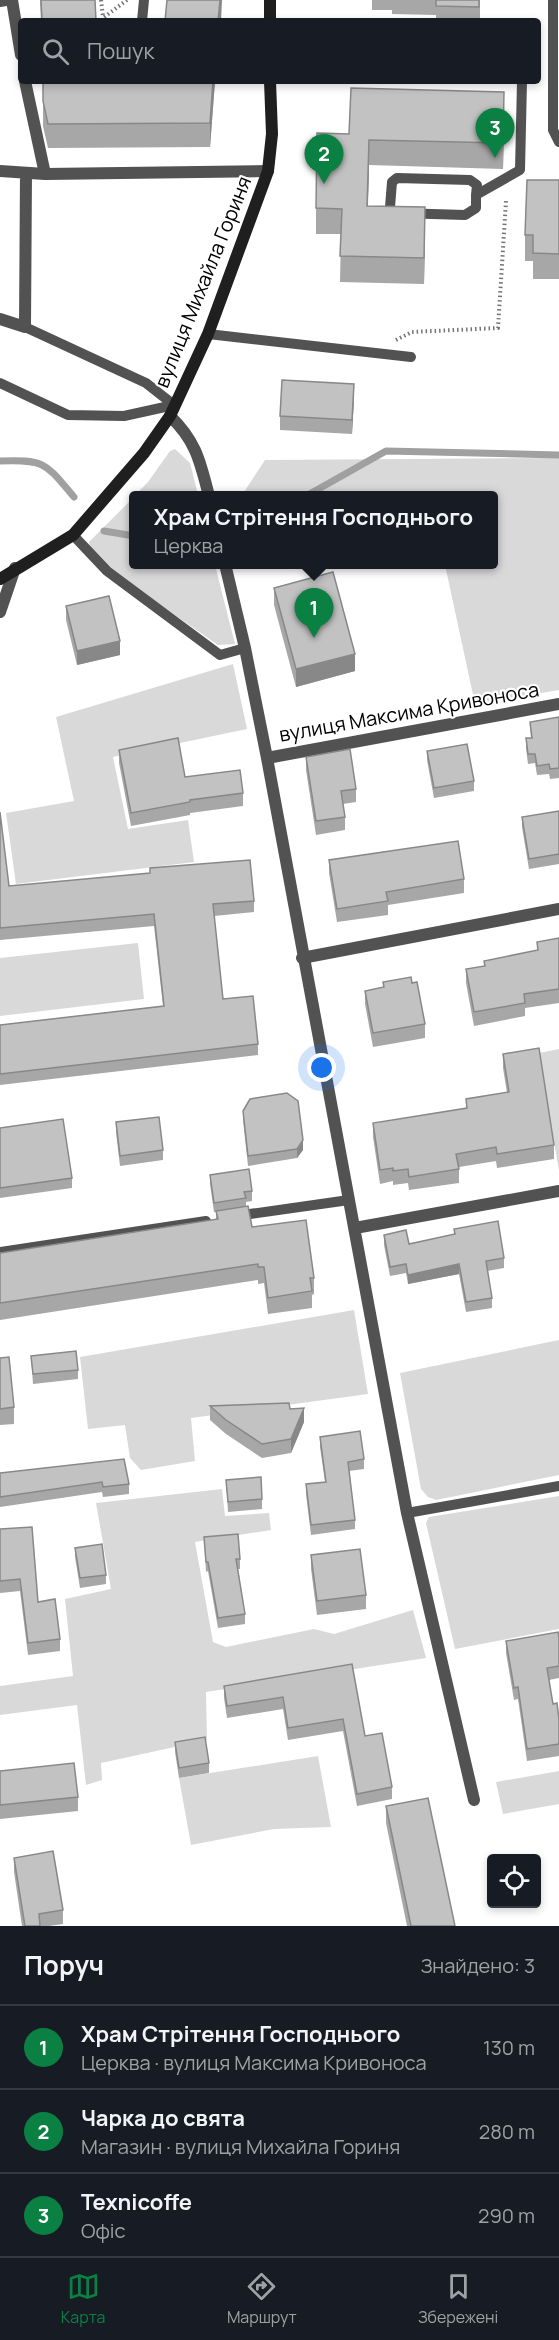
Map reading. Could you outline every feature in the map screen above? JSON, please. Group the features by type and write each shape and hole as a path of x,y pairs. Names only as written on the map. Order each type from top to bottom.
{"main road":[{"path":"270,0 270,18"},
{"name":"вулиця Михайла Гориня","path":"0,579 73,535 144,453 172,410 208,334 268,171 272,134 270,84"}],"street":[{"path":"12,0 18,37"},
{"path":"26,84 45,174"},
{"path":"0,171 45,174 268,171"},
{"path":"0,320 25,327 26,173"},
{"path":"172,410 200,457 208,491"},
{"path":"0,612 15,568"},
{"path":"226,569 267,758 407,1513 474,1800"},
{"name":"вулиця Максима Кривоноса","path":"267,758 559,704"},
{"path":"303,958 559,909"},
{"path":"355,1228 559,1191"}],"lane":[{"path":"0,2 12,0"},
{"path":"142,18 144,0"},
{"path":"553,0 553,130 559,142"},
{"path":"476,195 519,170 522,84"},
{"path":"397,178 470,180 477,185 476,195 476,208 465,216 399,213 393,212 390,207 392,182 397,178"},
{"path":"25,327 146,383 172,410"},
{"path":"208,334 411,357"},
{"path":"0,383 68,415 124,416 172,410"},
{"path":"73,535 107,571 220,655 245,648"},
{"path":"0,1252 349,1200"},
{"path":"407,1513 559,1486"}],"path":[{"path":"101,0 103,18"},
{"path":"104,18 127,0"},
{"path":"395,341 412,332 498,328 506,201"}],"shaded area":[{"path":"175,449 190,463 197,491 139,491 148,482 170,451"},
{"path":"559,458 559,690 475,704 446,569 498,569 498,491 245,491 265,460"},
{"path":"129,502 129,569 216,569 235,644 218,645 109,569 90,547 89,542"},
{"path":"233,664 247,729 113,757 128,829 188,820 194,862 16,884 6,813 74,801 56,717"},
{"path":"138,943 144,999 0,1016 0,958"},
{"path":"559,1049 559,1171 539,1053"},
{"path":"354,1310 368,1394 191,1418 195,1461 141,1470 130,1458 125,1425 88,1429 80,1357"},
{"path":"559,1340 559,1475 436,1500 428,1497 421,1489 400,1373"},
{"path":"222,1489 225,1516 269,1513 271,1530 195,1542 213,1642 226,1647 314,1629 334,1634 413,1610 426,1658 206,1692 207,1740 101,1763 102,1780 86,1785 77,1705 0,1715 0,1686 73,1676 65,1599 111,1589 96,1503"},
{"path":"559,1496 559,1629 455,1649 426,1523 429,1517"},
{"path":"318,1756 331,1827 274,1829 191,1845 179,1778"},
{"path":"559,1771 559,1804 503,1814 496,1782"}],"building":[{"path":"41,0 95,0 96,18 42,18"},
{"path":"167,0 220,0 218,18 165,18"},
{"path":"436,0 479,0 479,7 436,6"},
{"path":"43,84 213,84 210,123 48,124 43,101"},
{"path":"351,88 504,92 503,143 369,140 367,206 425,207 424,258 340,256 342,209 316,208 317,133 349,134"},
{"path":"527,180 559,180 559,254 533,253 533,235 525,235"},
{"path":"282,380 354,384 352,420 280,416"},
{"path":"333,572 355,654 296,669 274,588"},
{"path":"109,596 120,641 77,651 66,606"},
{"path":"559,717 559,768 550,769 549,764 537,766 535,754 528,754 526,738 532,738 530,722"},
{"path":"178,738 185,777 240,770 243,793 190,800 190,802 131,813 119,750"},
{"path":"467,744 474,781 434,788 427,751"},
{"path":"350,749 356,789 341,791 345,817 316,821 306,757"},
{"path":"559,811 559,854 529,859 522,817"},
{"path":"0,812 9,886 150,873 150,868 250,860 254,901 213,904 223,999 253,996 258,1044 0,1074 0,1025 164,1006 154,914 0,928"},
{"path":"458,841 464,879 386,892 388,901 337,909 329,860"},
{"path":"559,938 559,989 524,994 525,1003 474,1012 466,969 485,966 484,961 538,950 537,942"},
{"path":"411,977 412,983 417,982 425,1024 373,1033 365,991 384,987 383,982"},
{"path":"539,1048 554,1145 497,1154 496,1147 456,1154 459,1169 409,1177 408,1169 380,1170 373,1123 467,1108 466,1099 509,1092 503,1054"},
{"path":"287,1093 298,1101 303,1140 297,1149 248,1156 243,1111 250,1099"},
{"path":"159,1117 163,1150 120,1156 116,1122"},
{"path":"63,1119 72,1178 0,1188 0,1128"},
{"path":"249,1169 252,1191 244,1192 246,1198 214,1203 210,1175"},
{"path":"248,1206 252,1227 306,1220 314,1278 310,1278 312,1291 268,1298 264,1267 258,1267 258,1264 0,1303 0,1253 218,1219 216,1211"},
{"path":"498,1221 504,1258 486,1261 492,1298 466,1302 459,1264 408,1275 406,1264 390,1267 384,1235 406,1230 409,1244 455,1234 454,1229"},
{"path":"76,1351 78,1370 33,1374 31,1356"},
{"path":"9,1357 14,1407 0,1409 0,1358"},
{"path":"289,1403 290,1409 304,1408 291,1439 262,1444 226,1420 210,1406"},
{"path":"360,1431 364,1459 348,1462 355,1520 311,1525 306,1484 326,1482 320,1437"},
{"path":"124,1459 129,1484 103,1487 102,1482 0,1497 0,1473"},
{"path":"261,1477 262,1499 228,1502 226,1480"},
{"path":"32,1527 38,1602 55,1599 60,1639 28,1643 20,1579 0,1581 0,1529"},
{"path":"238,1534 240,1559 236,1559 245,1614 218,1618 208,1562 206,1562 204,1537"},
{"path":"102,1544 106,1575 80,1578 75,1548"},
{"path":"360,1549 366,1595 317,1601 311,1555"},
{"path":"558,1632 559,1666 547,1668 553,1704 557,1703 559,1744 527,1749 518,1687 514,1688 506,1641"},
{"path":"352,1664 365,1736 382,1733 392,1787 357,1794 343,1719 288,1728 283,1697 227,1706 224,1686"},
{"path":"205,1737 209,1763 179,1768 175,1742"},
{"path":"74,1763 78,1797 0,1805 0,1771"},
{"path":"428,1798 455,1926 411,1926 386,1806"},
{"path":"53,1851 63,1910 39,1914 40,1926 25,1926 14,1858"}],"waterway":[{"path":"315,491 386,451 559,455"},
{"path":"0,461 27,461 44,466 74,497"},
{"path":"104,531 129,535"}],"place":[{"name":"Texnicoffe","path":"495,158"},
{"name":"Чарка до свята","path":"324,184"},
{"name":"Храм Стрітення Господнього","path":"314,638"}]}
